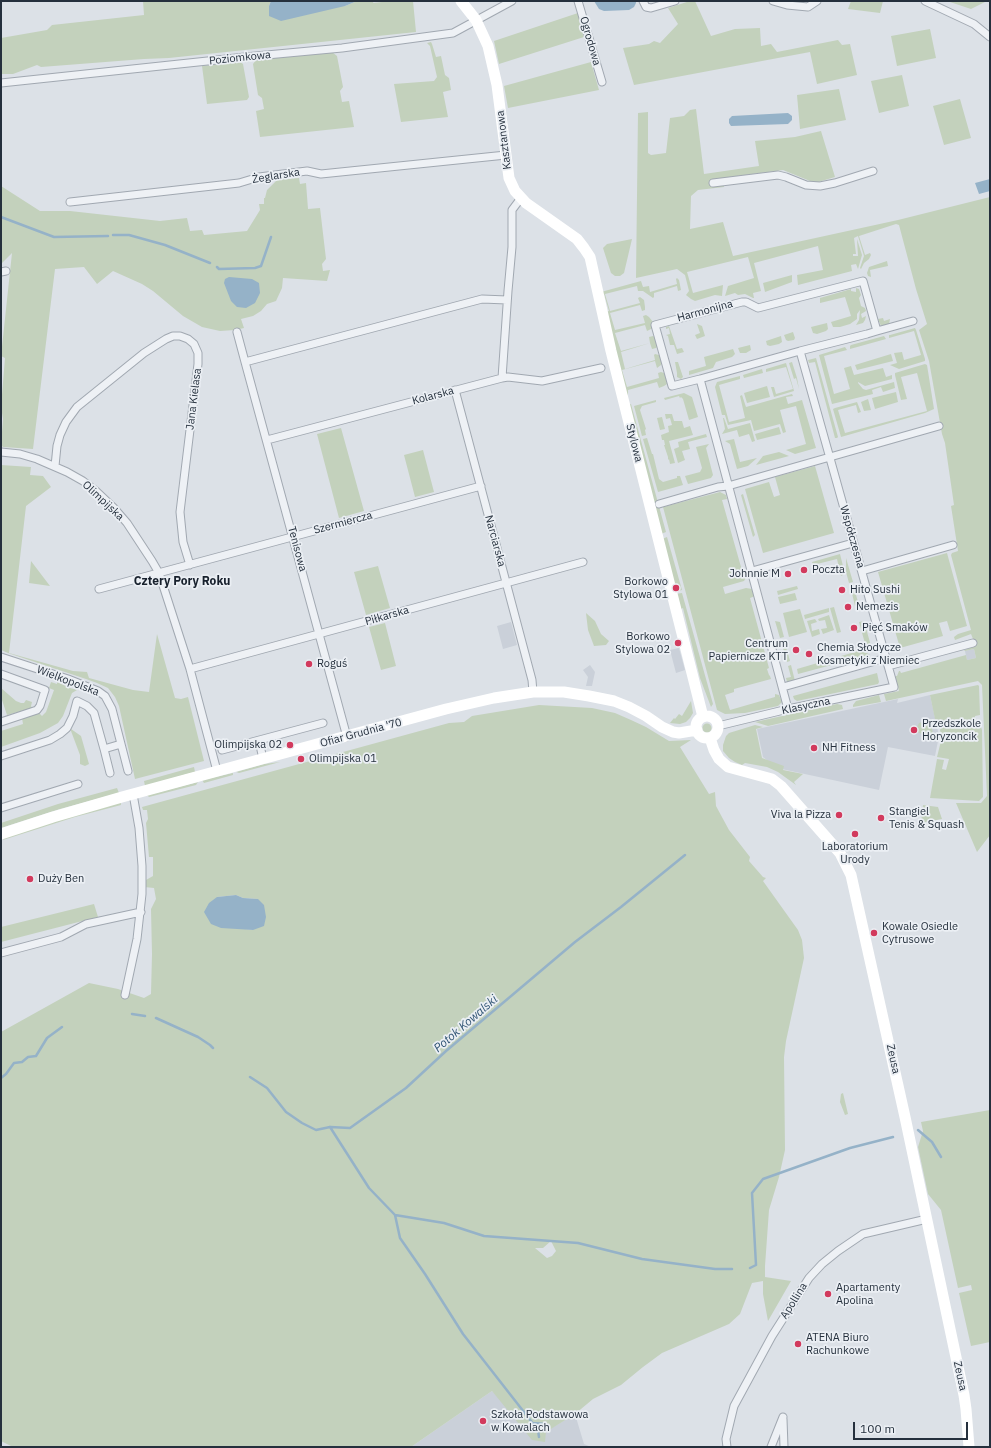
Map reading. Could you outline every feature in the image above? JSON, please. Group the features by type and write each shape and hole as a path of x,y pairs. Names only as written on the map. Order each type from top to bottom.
{"street":[{"name":"Kasztanowa","path":"461,1 476,20 486,40 493,67 502,118 509,178 521,198"},
{"name":"Poziomkowa","path":"1,83 342,48 453,33 512,1"},
{"name":"Ogrodowa","path":"578,1 602,82"},
{"path":"643,1 646,7 651,8 675,1"},
{"path":"773,1 787,5 808,7 816,1"},
{"path":"925,1 974,24 990,37"},
{"name":"Żeglarska","path":"70,202 239,183 259,177 307,171 321,174 506,155"},
{"path":"713,183 778,175 806,185 820,186 873,171"},
{"path":"502,378 512,247 512,210 521,198"},
{"name":"Stylowa","path":"521,198 577,239 590,257 609,344 703,717"},
{"name":"Harmonijna","path":"700,379 672,386 654,325 742,302 746,302 758,308 863,281 876,331"},
{"path":"245,362 482,299 507,300"},
{"path":"788,709 700,379 913,321"},
{"name":"Tenisowa","path":"237,332 347,737"},
{"name":"Jana Kielasa","path":"55,466 57,446 60,435 66,422 77,407 144,353 166,339 173,336 180,336 188,339 194,344 198,353 198,364 180,512 184,542 190,565"},
{"name":"Współczesna","path":"800,351 894,687"},
{"name":"Kolarska","path":"267,440 502,378 542,381 601,368"},
{"name":"Narciarska","path":"454,390 532,680 533,692"},
{"path":"659,504 939,426"},
{"name":"Olimpijska","path":"1,452 20,454 37,459 55,466 83,481 114,508 127,523 159,573 190,669 217,771"},
{"name":"Szermiercza","path":"159,573 481,486"},
{"path":"752,571 853,543"},
{"path":"862,572 954,545"},
{"name":"Piłkarska","path":"190,669 583,562"},
{"path":"99,589 159,573"},
{"path":"888,666 973,643"},
{"name":"Wielkopolska","path":"1,657 68,679 98,691 105,696 110,703 128,771"},
{"path":"783,687 886,658"},
{"path":"1,674 45,690 40,706 37,710 1,722"},
{"name":"Klasyczna","path":"718,726 788,709 894,687"},
{"name":"Ofiar Grudnia '70","path":"1,834 133,794 446,709 494,698 533,692 564,692 614,701 629,707 673,732 679,733 697,730"},
{"path":"1,756 50,740 60,734 67,728 73,716 77,701 87,706 94,713 110,773"},
{"path":"703,717 713,718 718,726 716,733 710,738 702,737 697,730 698,722 703,717"},
{"path":"222,750 323,723"},
{"name":"Zeusa","path":"710,738 719,759 728,767 772,779 781,786 833,845 845,862 851,875 927,1219 964,1395 969,1447"},
{"path":"259,741 262,759"},
{"path":"104,749 121,744"},
{"path":"1,808 78,784"},
{"path":"125,995 136,945 141,912 142,866 139,828 133,794"},
{"path":"1,953 61,937 86,924 141,912"},
{"name":"Apollina","path":"727,1447 726,1439 737,1401 772,1336 809,1278 822,1264 863,1234 927,1219"},
{"path":"771,1447 783,1417 784,1447"}],"shaded area":[{"path":"511,622 517,645 503,649 497,626"},
{"path":"679,648 685,670 676,673 670,650"},
{"path":"974,649 976,658 967,660 965,651"},
{"path":"590,665 595,672 592,686 586,686 588,677 583,670"},
{"path":"930,695 939,736 935,756 888,747 879,790 777,768 763,757 757,729 898,699 897,703"},
{"name":"Szkoła Podstawowa w Kowalach","path":"492,1391 545,1432 575,1414 584,1444 591,1447 411,1447"}],"green space":[{"path":"143,1 271,1 269,6 345,6 357,1 374,1 373,3 413,1 416,32 169,58 41,67 37,65 13,74 1,74 1,38 47,30 52,25 144,15"},
{"path":"690,1 695,1 711,36 735,29 760,28 761,46 771,44 777,52 838,40 842,45 850,44 857,75 817,84 810,52 634,85 623,48 649,44 654,41 660,43 678,24 668,8"},
{"path":"851,1 883,1 880,13 848,9"},
{"path":"947,1 987,1 971,9"},
{"path":"578,13 584,37 499,64 494,41"},
{"path":"930,29 936,58 897,66 891,36"},
{"path":"431,42 436,57 441,56 445,75 449,78 451,90 443,92 448,117 401,122 394,84 434,81 437,77 430,46 427,43"},
{"path":"332,52 337,56 343,87 340,91 342,102 349,101 354,127 260,137 256,111 264,109 262,98 258,95 253,64 256,60"},
{"path":"240,62 243,64 249,97 247,100 207,104 202,66"},
{"path":"591,62 599,90 508,108 504,86"},
{"path":"902,75 909,106 879,113 871,81"},
{"path":"839,89 846,120 800,129 797,95"},
{"path":"960,99 971,138 944,145 933,106"},
{"path":"696,109 704,174 759,166 755,141 795,137 821,131 835,177 815,183 783,170 723,178 724,187 698,190 691,196 690,229 723,222 733,256 898,220 990,197 990,835 977,852 956,803 981,803 987,796 982,685 978,681 886,701 884,694 899,691 895,676 897,676 899,671 901,673 966,655 967,660 976,658 974,649 964,650 976,646 971,634 955,640 954,637 958,634 971,630 951,555 952,553 958,551 951,506 954,505 945,443 942,434 929,361 919,330 927,324 899,225 896,224 859,236 865,255 870,253 871,255 861,269 864,256 858,236 854,238 856,254 853,254 853,256 858,256 857,239 862,255 858,269 856,264 851,265 852,271 798,285 797,275 823,270 818,246 754,263 761,291 753,293 754,298 745,294 738,295 735,293 725,296 728,286 754,278 748,257 687,272 693,293 723,285 722,296 715,295 695,301 691,299 686,295 689,291 685,275 677,269 636,278 638,113 648,112 648,153 651,155 666,153 670,118 684,116 690,110"},
{"path":"299,178 300,184 306,183 308,209 320,208 326,259 322,264 323,271 330,270 327,281 283,278 282,288 276,301 267,304 261,311 253,316 241,319 244,328 220,331 202,327 183,316 153,291 142,284 113,271 97,284 84,267 55,269 33,449 3,447 1,445 3,419 1,407 5,358 1,356 12,253 1,264 1,186 40,211 70,211 160,221 187,218 190,231 202,230 204,235 247,231 260,210 259,204 264,204 264,198 267,190 277,180"},
{"path":"632,239 624,273 620,276 615,276 611,273 603,248 607,244"},
{"path":"887,261 888,266 870,270 871,277 868,276 867,273 869,267"},
{"path":"792,275 792,282 765,292 763,283"},
{"path":"677,278 679,280 681,290 678,291 677,286 654,293 653,298 643,291 638,291 637,286 605,294 610,311 640,303 638,298 640,297 644,300 645,310 642,311 640,305 610,313 615,330 645,323 643,316 646,315 653,322 653,328 647,331 645,325 615,333 621,351 650,343 621,352 625,369 655,360 655,354 659,355 662,360 661,365 657,368 655,361 622,370 627,387 659,378 658,373 661,372 664,373 666,377 667,384 659,388 657,382 628,390 628,396 626,394 605,312 609,311 604,294 601,294 601,292 641,281 643,287 649,286 650,292 677,284 676,279"},
{"path":"856,288 859,289 861,295 859,298 861,306 865,308 866,311 861,314 862,318 866,316 865,320 863,323 856,325 859,320 860,310 857,314 857,319 850,324 840,327 833,327 831,322 851,316 845,297 820,303 820,298 851,289 851,291 856,292"},
{"path":"883,318 884,321 890,319 889,324 881,326 878,319"},
{"path":"827,323 828,329 826,331 817,334 813,333 811,327"},
{"path":"697,324 702,326 705,336 697,339 695,335 700,333"},
{"path":"669,326 677,349 682,348 684,352 677,354 674,345 670,345 668,336 666,335 670,334 669,328 666,329 666,327"},
{"path":"915,328 925,361 899,369 890,365 897,363 894,353 902,352 904,360 921,355 914,331 889,338 889,335"},
{"path":"793,332 795,338 794,340 786,340 784,335"},
{"path":"653,336 656,338 658,346 652,349 649,337"},
{"path":"781,336 782,342 779,344 770,346 767,345 766,341"},
{"path":"884,336 886,339 850,349 851,345"},
{"path":"750,345 751,350 746,353 740,353 738,348"},
{"path":"845,347 847,350 824,356 834,394 850,389 844,368 851,366 854,375 883,368 886,377 892,375 892,379 865,386 858,382 863,389 866,390 894,382 895,388 883,392 881,387 872,390 873,394 832,404 819,355"},
{"path":"733,349 735,354 732,357 716,362 713,368 689,375 689,371 706,366 704,357"},
{"path":"891,354 893,361 857,370 855,365"},
{"path":"816,358 838,437 837,438 835,438 815,362 809,363 808,360"},
{"path":"675,362 678,362 683,377 681,379 677,377"},
{"path":"792,362 797,378 799,389 789,363"},
{"path":"786,363 794,391 774,397 771,387 774,387 776,394 793,389 786,367 766,372 766,369"},
{"path":"925,364 927,365 934,409 925,413 841,437 833,409 835,408 857,402 861,412 858,413 856,405 838,410 845,433 927,411 917,373 901,377 907,399 901,400 895,375 895,373"},
{"path":"762,369 763,373 744,378 743,375"},
{"path":"740,376 740,379 719,385 729,422 745,418 740,396 742,395 746,407 792,394 793,396 786,397 788,404 802,400 816,448 795,454 786,450 806,444 796,406 780,410 786,432 783,433 780,424 754,431 751,420 728,425 725,415 722,415 715,387 717,382"},
{"path":"767,386 770,397 747,403 744,393"},
{"path":"896,392 898,402 875,409 872,398"},
{"path":"684,393 692,397 698,417 689,420 683,399 681,397 680,398 679,396 665,400 664,398"},
{"path":"868,399 871,410 864,411 861,402"},
{"path":"656,400 656,402 642,406 640,410 646,429 646,435 642,436 634,406"},
{"path":"631,404 666,532 661,534 628,405"},
{"path":"665,414 672,414 674,421 682,421 684,428 690,426 693,435 669,441 675,463 670,464 664,445 664,440 662,440 661,435 669,432 668,426 672,425 670,418 666,419"},
{"path":"662,417 665,429 660,430 657,418"},
{"path":"723,418 728,429 750,423 755,441 752,442 749,434 739,437 737,430 722,434 725,429"},
{"path":"779,427 781,434 757,440 755,434"},
{"path":"341,428 364,511 339,518 317,434"},
{"path":"706,434 707,437 688,442 690,449 682,451 685,460 678,463 674,449 679,447 678,442"},
{"path":"647,438 653,454 659,479 663,482 680,476 683,485 658,492 643,439"},
{"path":"734,439 740,462 757,458 748,466 737,469 730,444 725,441"},
{"path":"709,444 706,448 713,475 711,478 688,484 685,476 700,472 702,468 696,447"},
{"path":"423,450 434,492 415,497 404,455"},
{"path":"779,452 789,456 756,465 763,456"},
{"path":"1,465 31,467 30,475 43,476 51,487 26,506 9,653 73,671 87,672 89,678 133,690 149,692 157,634 175,698 181,699 188,697 204,761 135,779 119,706 115,697 108,688 86,679 8,653 1,650"},
{"path":"815,466 834,533 763,553 745,489 769,482 774,497 780,495 775,477"},
{"path":"720,492 726,495 727,499 722,500 743,574 749,573 744,581 723,587 725,594 746,588 752,589 754,592 755,596 750,598 769,668 767,669 771,679 734,689 734,692 725,695 730,710 775,697 775,694 779,695 782,702 778,706 745,713 725,714 717,710 663,507"},
{"path":"743,494 755,535 753,537 741,495"},
{"path":"667,537 682,590 678,591 676,585 674,585 662,539"},
{"path":"947,553 967,626 950,631 947,621 939,623 943,636 900,648 878,572"},
{"path":"840,554 844,570 843,575 841,576 837,559 813,565 812,562"},
{"path":"846,558 853,582 849,583 846,572"},
{"path":"31,561 50,586 29,583"},
{"path":"378,566 390,608 366,615 354,572"},
{"path":"853,584 858,602 855,606 850,585"},
{"path":"797,586 798,589 778,595 777,591"},
{"path":"682,593 713,704 711,707 700,678 683,608 681,609 675,594"},
{"path":"795,593 797,600 780,604 778,597"},
{"path":"834,607 841,632 837,633 830,608"},
{"path":"829,608 829,612 805,619 804,615"},
{"path":"800,609 807,632 789,637 783,613"},
{"path":"586,613 595,621 601,634 609,641 606,645 594,646 588,630"},
{"path":"829,615 834,630 823,634 821,629 827,628 825,620 819,621 818,619"},
{"path":"815,619 817,622 811,624 812,631 819,629 820,634 812,637 807,621"},
{"path":"775,621 780,622 784,637 780,638"},
{"path":"864,621 871,646 866,647 859,622"},
{"path":"385,623 396,666 381,670 369,627"},
{"path":"784,640 790,661 787,662 781,641"},
{"path":"862,650 870,655 843,662 841,656"},
{"path":"838,657 839,663 798,674 797,669"},
{"path":"791,665 795,681 790,683 787,682 786,678 791,677 788,666"},
{"path":"877,673 878,684 797,701 793,696"},
{"path":"51,682 57,684 57,682 77,690 72,693 63,716 58,723 40,733 1,747 1,731 23,724 22,718 38,712 42,716 46,712 54,690 49,688"},
{"path":"978,685 980,715 975,716 975,720 976,722 981,723 936,724 930,695"},
{"path":"1,688 16,701 21,703 24,703 26,700 32,702 32,708 7,715 1,697"},
{"path":"879,695 881,702 853,707 856,701"},
{"path":"691,701 693,713 690,718 686,722 680,724 670,723 679,714 682,716"},
{"path":"837,704 842,705 843,709 768,726 755,722"},
{"path":"539,705 592,708 615,713 646,727 669,741 691,740 680,747 709,794 715,792 716,806 729,830 750,857 749,861 763,877 766,878 763,881 798,930 802,940 804,958 786,1041 784,1057 785,1150 769,1210 765,1266 765,1277 791,1281 768,1321 763,1294 763,1281 752,1283 740,1314 729,1324 662,1353 621,1385 593,1399 575,1414 546,1432 545,1442 532,1440 492,1391 411,1447 13,1447 1,1441 1,1032 89,983 118,989 144,998 151,994 151,909 156,899 154,888 144,887 146,880 153,876 153,857 149,857 146,823 148,819 147,810 143,810 142,807 449,723 464,722 472,716","holes":["236,895 243,898 258,899 253,930 238,928 217,897","551,1241 556,1251 552,1256 547,1258 535,1248 543,1248"]},
{"path":"930,720 933,733 930,736 919,733 916,729 919,723"},
{"path":"707,723 712,728 707,733 702,728"},
{"path":"755,725 763,727 756,729 762,758 784,766 783,770 803,774 794,782 796,785 778,772 767,767 745,763 742,765 735,762 723,751 726,736 729,733"},
{"path":"943,726 981,727 983,797 979,801 930,798 937,759 944,760 942,769 946,770 949,759 937,757 942,737 940,730"},
{"path":"71,729 81,736 89,764 85,766 80,764 80,755"},
{"path":"280,762 239,773 236,772 264,764"},
{"path":"194,767 195,772 145,786 144,781"},
{"path":"233,773 233,775 204,783 202,780"},
{"path":"198,782 196,785 149,797 147,795"},
{"path":"117,788 119,793 60,809 1,828 1,823 58,804"},
{"path":"121,802 121,805 75,817 3,840 4,838 48,823"},
{"path":"923,805 938,807 942,819 921,823"},
{"path":"94,904 98,917 1,942 1,927"},
{"path":"843,1093 848,1114 845,1115 840,1102 841,1094"},
{"path":"990,1110 990,1342 971,1346 959,1293 972,1290 971,1285 958,1288 941,1210 928,1194 918,1147 923,1131 921,1122"}],"water":[{"path":"271,1 357,1 345,6 281,21 269,16 269,6"},
{"path":"594,1 636,1 636,3 634,7 629,10 604,11 599,9"},
{"path":"788,113 792,116 792,120 788,124 731,126 729,123 729,119 732,116"},
{"path":"990,179 990,191 979,194 975,183"},
{"path":"229,277 252,279 259,283 260,293 255,303 246,308 237,307 231,301 224,283 225,279"},
{"path":"236,895 243,898 258,899 264,905 266,917 264,926 253,930 221,928 211,924 204,912 209,903 217,897"}],"waterway":[{"path":"1,217 54,237 108,236"},
{"path":"113,235 129,235 165,245 210,263"},
{"path":"217,267 219,269 255,268 261,266 271,237"},
{"name":"Potok Kowalski","path":"250,1077 267,1088 286,1112 302,1123 316,1130 330,1127 350,1128 406,1088 446,1051 575,942 685,855"},
{"name":"Potok Kowalski","path":"132,1014 145,1016"},
{"name":"Potok Kowalski","path":"156,1018 198,1037 213,1048"},
{"name":"Potok Kowalski","path":"1,1078 14,1063 22,1062 28,1057 36,1056 47,1038 62,1027"},
{"path":"330,1127 369,1188 395,1215 400,1238 463,1334 538,1430 539,1437"},
{"path":"918,1130 932,1142 941,1157"},
{"path":"750,1268 756,1265 752,1193 763,1179 850,1148 893,1137"},
{"path":"395,1215 444,1223 484,1236 578,1243 642,1259 715,1269 732,1269"},
{"path":"533,1423 546,1424"}],"place":[{"name":"Poczta","path":"804,570"},
{"name":"Johnnie M","path":"788,574"},
{"name":"Borkowo Stylowa 01","path":"676,588"},
{"name":"Hito Sushi","path":"842,590"},
{"name":"Nemezis","path":"848,607"},
{"name":"Pięć Smaków","path":"854,628"},
{"name":"Borkowo Stylowa 02","path":"678,643"},
{"name":"Centrum Papiernicze KTT","path":"796,650"},
{"name":"Chemia Słodycze Kosmetyki z Niemiec","path":"809,654"},
{"name":"Roguś","path":"309,664"},
{"name":"Przedszkole Horyzoncik","path":"914,730"},
{"name":"Olimpijska 02","path":"290,745"},
{"name":"NH Fitness","path":"814,748"},
{"name":"Olimpijska 01","path":"301,759"},
{"name":"Viva la Pizza","path":"839,815"},
{"name":"Stangiel Tenis & Squash","path":"881,818"},
{"name":"Laboratorium Urody","path":"855,834"},
{"name":"Duży Ben","path":"30,879"},
{"name":"Kowale Osiedle Cytrusowe","path":"874,933"},
{"name":"Apartamenty Apolina","path":"828,1294"},
{"name":"ATENA Biuro Rachunkowe","path":"798,1344"},
{"name":"Szkoła Podstawowa w Kowalach","path":"483,1421"}],"district":[{"name":"Cztery Pory Roku","path":"182,582"}]}
